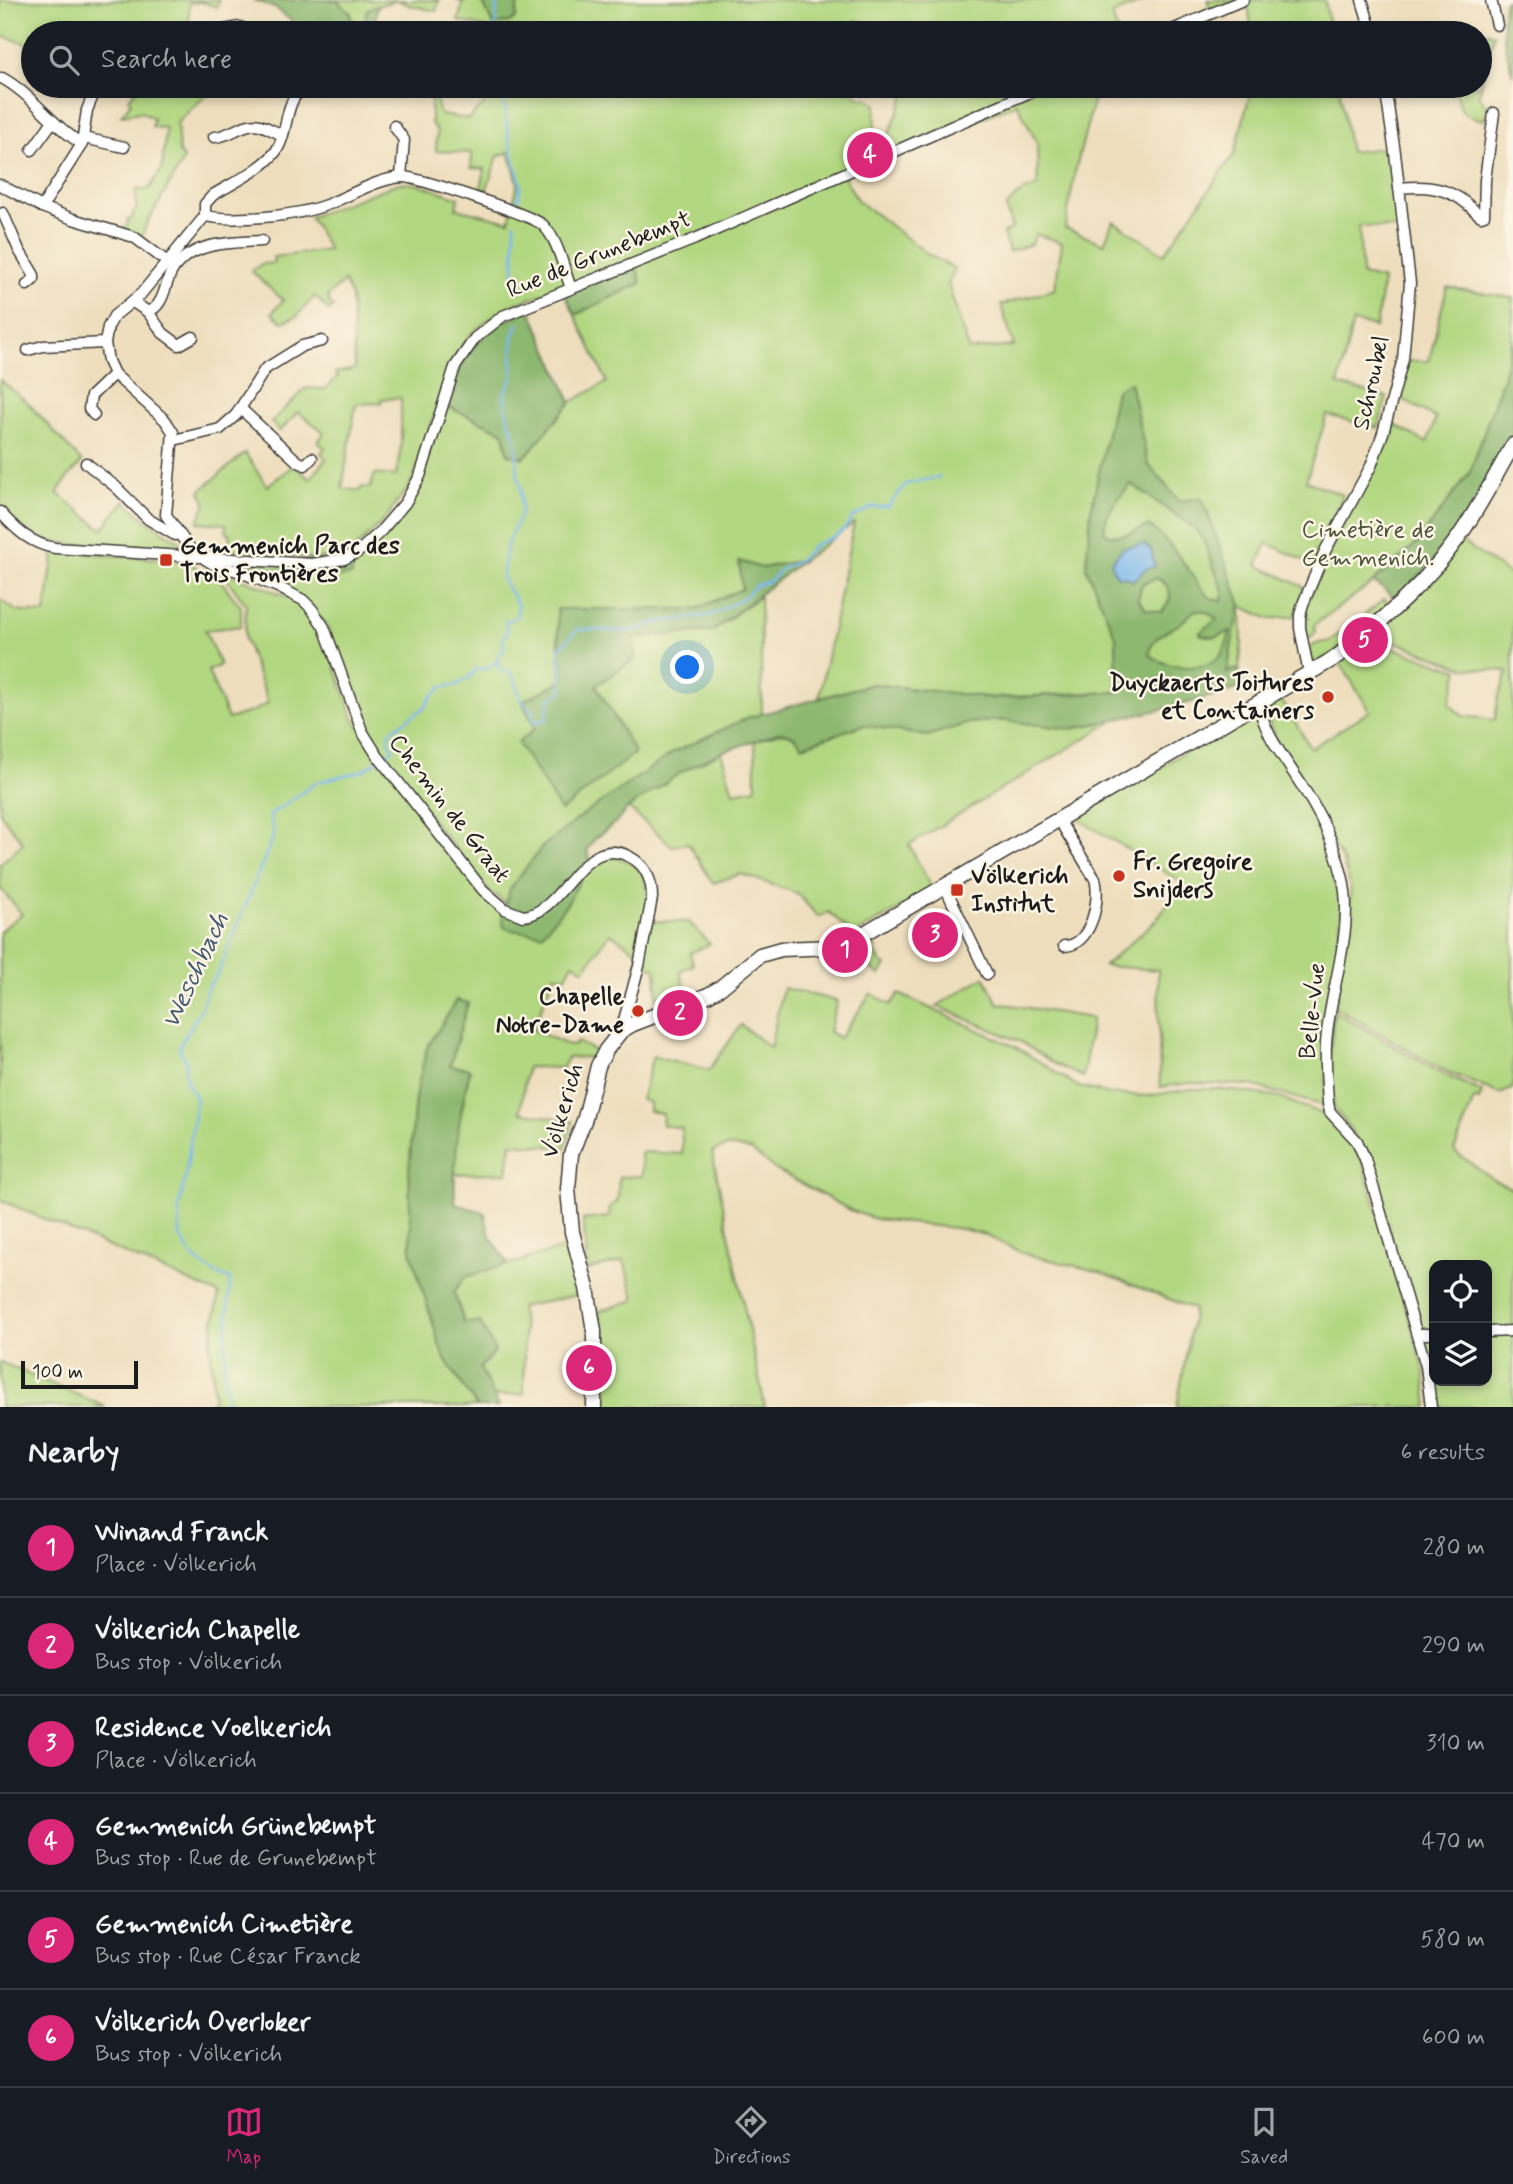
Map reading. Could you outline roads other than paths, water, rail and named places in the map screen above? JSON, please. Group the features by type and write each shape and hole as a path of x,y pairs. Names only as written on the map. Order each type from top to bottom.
{"main road":[{"path":"621,1031 708,995 760,955 781,949 821,948 844,943 945,887 1335,658 1374,628 1437,564 1471,516 1513,445"},
{"name":"Völkerich","path":"594,1407 594,1331 570,1216 569,1169 571,1154 585,1118 598,1066 606,1049 621,1031"}],"street":[{"path":"1193,21 1243,0"},
{"path":"1362,0 1368,21"},
{"path":"1491,0 1497,25"},
{"path":"2,78 21,91"},
{"path":"29,98 53,121 83,141 124,147"},
{"path":"42,207 83,141 86,110 92,98"},
{"path":"201,558 181,538 166,515 174,440 171,426 114,374 108,361 105,343 108,327 114,316 141,294 205,216 205,204 209,199 268,160 278,148 290,103 294,98"},
{"name":"Rue de Grunebempt","path":"0,512 17,531 44,546 201,558 322,563 344,559 364,548 399,510 414,489 430,450 455,367 470,345 503,316 695,239 1017,98"},
{"name":"Schroubel","path":"1309,674 1300,628 1303,604 1325,551 1371,466 1384,433 1403,359 1410,283 1387,98"},
{"path":"1399,188 1434,187 1459,198 1481,216 1484,215 1485,180 1494,113"},
{"path":"32,150 53,121"},
{"path":"214,137 228,135 251,124 258,124 282,135"},
{"path":"394,126 404,139 401,177"},
{"path":"205,216 231,218 298,213 401,177 412,177 537,220 552,237 571,288"},
{"path":"0,185 42,207 134,237 166,261"},
{"path":"13,193 2,213 34,275 34,279 27,285"},
{"path":"148,312 158,306 172,272 192,253 215,245 262,241"},
{"path":"133,302 148,312 171,341 179,345 193,337"},
{"path":"174,440 220,429 228,423 259,377 274,362 302,346 322,341"},
{"path":"28,350 43,346 105,343"},
{"path":"94,415 89,409 91,396 114,374"},
{"path":"240,408 302,464 305,465 312,458"},
{"path":"86,463 116,487 148,519 181,538"},
{"name":"Chemin de Graat","path":"201,558 218,567 235,570 278,587 303,600 312,609 324,627 356,718 372,747 460,862 499,905 523,916 537,912 589,861 606,853 628,856 644,868 652,887 652,898 639,966 621,1031"},
{"name":"Belle-Vue","path":"1258,703 1268,736 1320,817 1343,877 1344,919 1326,1044 1328,1102 1330,1112 1357,1141 1365,1159 1418,1334 1426,1366 1431,1407"},
{"path":"1059,820 1095,879 1098,890 1091,925 1084,936 1072,946 1064,946"},
{"path":"945,887 987,974"},
{"path":"1492,1332 1513,1331"},
{"path":"1418,1334 1429,1334"}],"water":[{"path":"1144,544 1151,550 1155,567 1147,568 1132,581 1128,577 1119,577 1111,562 1123,548"}],"waterway":[{"path":"496,21 497,0"},
{"path":"504,98 509,140 521,185 518,201"},
{"path":"515,223 514,275 518,290"},
{"path":"388,754 393,749 388,739 391,731 424,708 442,687 457,685 469,678 476,669 486,669 497,661 499,653 504,651 503,636 508,632 505,622 517,616 518,605 502,578 508,541 521,514 516,441 507,415 504,394 512,379 513,337 518,324"},
{"path":"497,661 501,671 509,671 514,677 522,701 533,713 533,723 546,719 550,698 562,692 559,649 578,629 636,630 653,623 711,615 745,597 755,586 770,581 780,570 798,561 816,544 834,537 844,530 853,517 873,507 888,507 906,484 939,477"},
{"name":"Weschbach","path":"221,1407 227,1399 224,1374 230,1279 216,1274 193,1258 180,1237 179,1207 196,1099 185,1075 186,1062 179,1047 201,1009 207,989 219,971 274,835 270,815 317,782 362,771 378,761"}],"place":[{"name":"Gemmenich Grünebempt","path":"870,155"},
{"name":"Gemmenich Parc des Trois Frontières","path":"166,560"},
{"name":"Gemmenich Cimetière","path":"1365,640"},
{"name":"Duyckaerts Toitures et Containers","path":"1328,697"},
{"name":"Fr. Gregoire Snijders","path":"1119,876"},
{"name":"Völkerich Institut","path":"957,890"},
{"name":"Residence Voelkerich","path":"935,935"},
{"name":"Winand Franck","path":"845,950"},
{"name":"Chapelle Notre-Dame","path":"638,1011"},
{"name":"Völkerich Chapelle","path":"680,1013"},
{"name":"Völkerich Overloker","path":"589,1368"}],"park label":[{"name":"Cimetière de Gemmenich.","path":"1368,544"}]}
